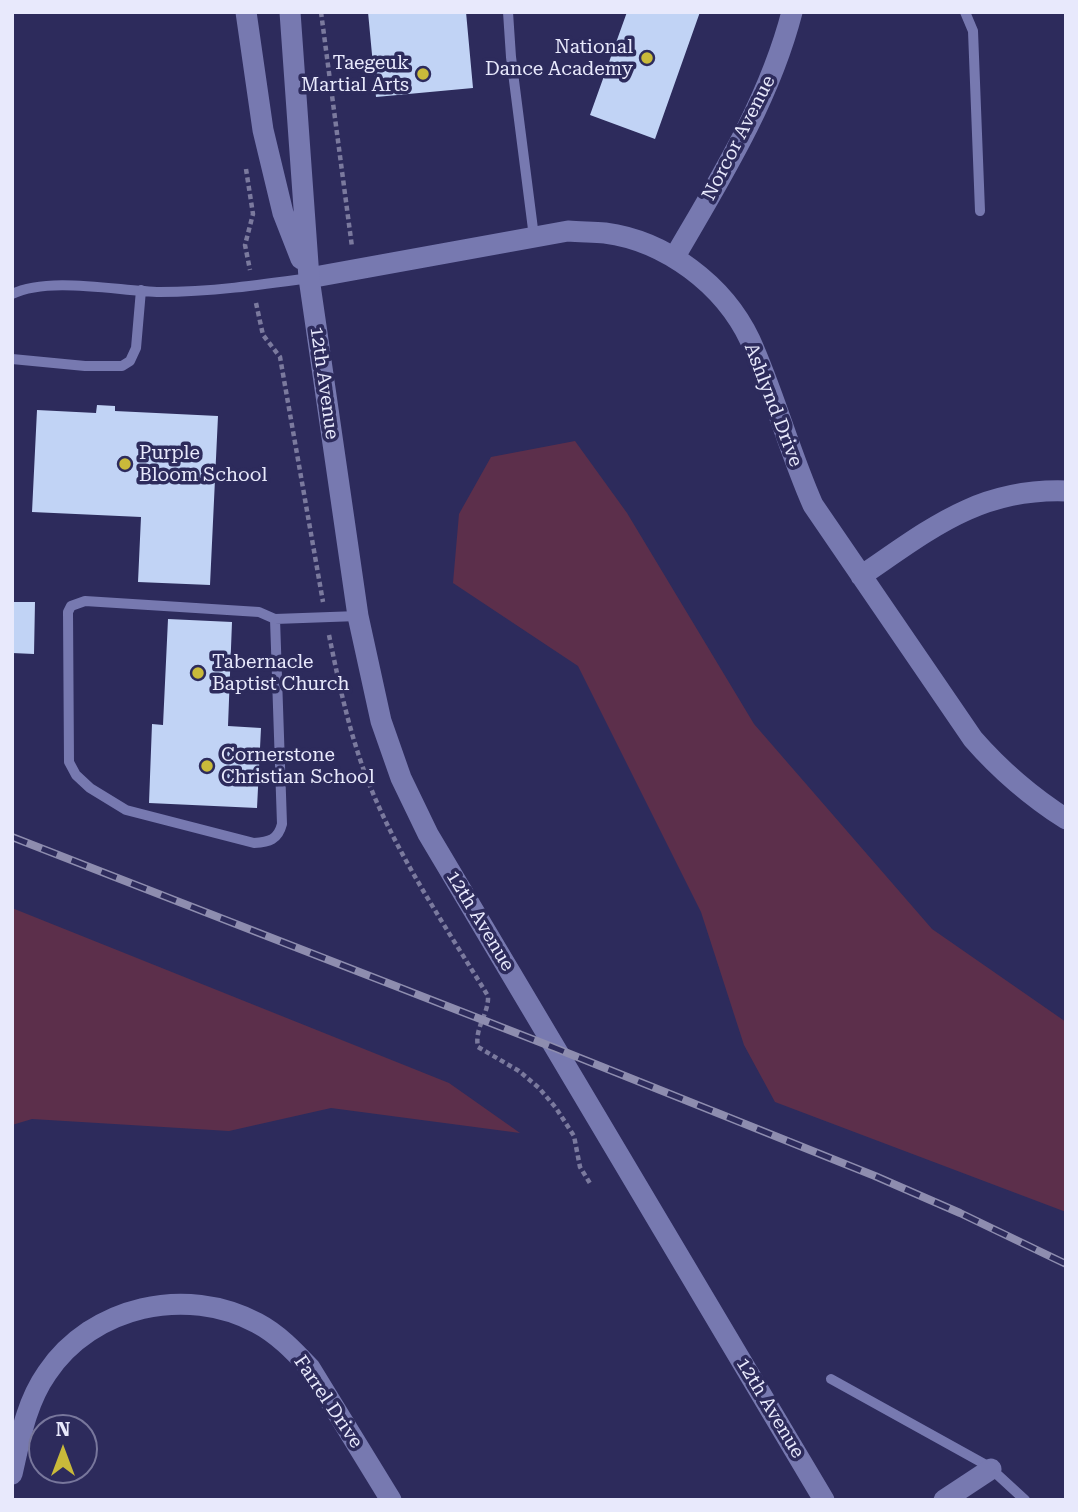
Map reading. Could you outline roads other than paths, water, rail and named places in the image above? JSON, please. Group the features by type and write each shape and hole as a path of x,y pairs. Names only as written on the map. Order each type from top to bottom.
{"street":[{"name":"12th Avenue","path":"246,12 262,130 283,213 309,278"},
{"name":"12th Avenue","path":"290,12 309,278 358,616 381,721 401,778 428,834 824,1500"},
{"name":"Norcor Avenue","path":"674,258 735,154 765,91 792,12"},
{"name":"Ashlynd Drive","path":"309,278 568,231 607,233 645,243 674,258 706,281 729,306 749,339 797,470 813,505 973,739 1002,771 1035,799 1066,819"},
{"path":"860,576 943,520 978,504 1007,495 1044,490 1066,491"},
{"name":"Farrel Drive","path":"12,1474 27,1412 46,1373 58,1358 103,1322 148,1306 182,1303 206,1305 255,1322 276,1335 297,1354 310,1368 391,1500"},
{"path":"944,1500 991,1469"}],"lane":[{"path":"508,12 511,57 534,237"},
{"path":"965,12 972,31 980,211"},
{"path":"12,294 25,288 45,285 161,292 253,286 309,278"},
{"path":"12,359 85,366 122,366 130,361 136,348 141,290"},
{"path":"275,618 282,824 280,834 273,839 254,843 126,810 90,788 76,775 69,762 68,612 71,606 85,601 259,611 275,618 358,616"},
{"path":"831,1379 991,1469 1025,1500"}],"railway":[{"path":"12,837 555,1048 875,1176 1066,1264"}],"place":[{"name":"National Dance Academy","path":"647,58"},
{"name":"Taegeuk Martial Arts","path":"423,74"},
{"name":"Purple Bloom School","path":"125,464"},
{"name":"Tabernacle Baptist Church","path":"198,673"},
{"name":"Cornerstone Christian School","path":"207,766"}]}
